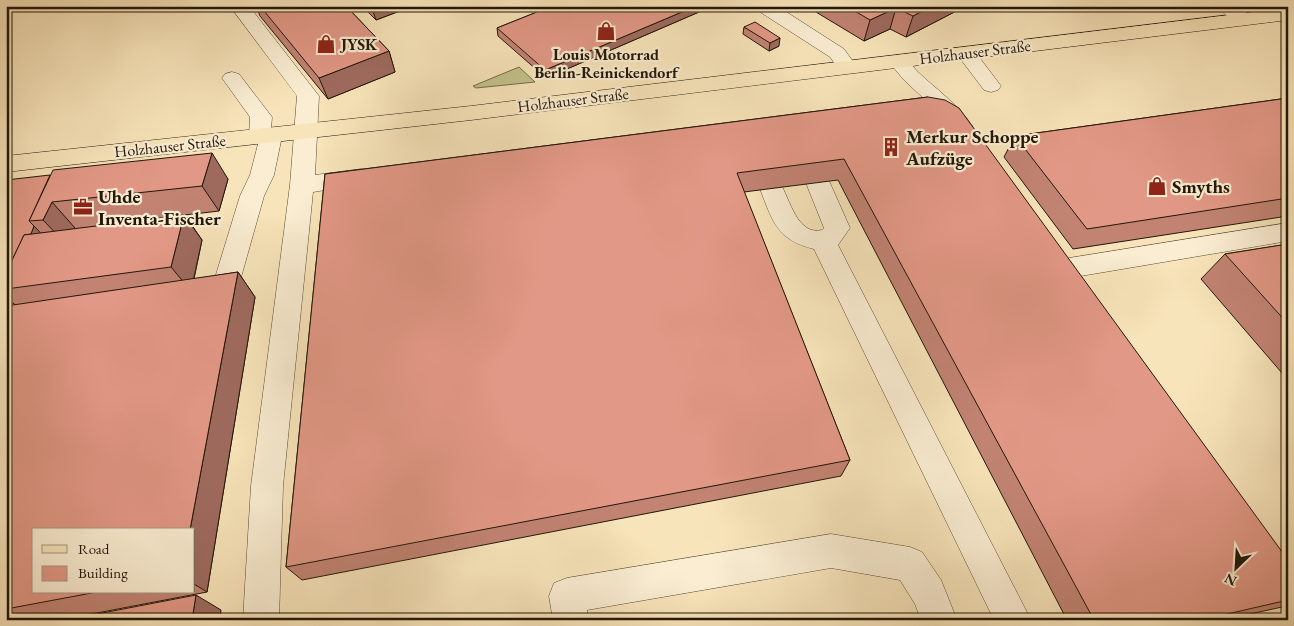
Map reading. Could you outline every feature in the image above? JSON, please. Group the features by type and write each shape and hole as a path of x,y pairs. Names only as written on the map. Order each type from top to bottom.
{"main road":[{"name":"Holzhauser Straße","path":"6,164 304,132 1288,14"}],"lane":[{"path":"239,6 308,96 304,132 305,150 302,184 267,486 261,620"},
{"path":"1226,6 1245,19"},
{"path":"755,7 833,50 847,67"},
{"path":"966,53 991,86"},
{"path":"898,61 910,76 945,106 975,144"},
{"path":"227,280 252,196 262,175 265,136 261,118 232,78"},
{"path":"916,109 945,106"},
{"path":"302,184 380,175"},
{"path":"772,189 789,227 796,234 810,240 823,241 833,236 837,228 818,183"},
{"path":"1071,271 1288,232"},
{"path":"823,241 1013,620"},
{"path":"571,620 567,596 831,551 910,564 928,593 939,620"}],"shaded area":[{"path":"519,67 535,82 476,88 473,86"}],"building":[{"name":"JYSK","path":"260,6 346,6 389,51 319,78"},
{"path":"552,6 696,6 545,70 497,28"},
{"path":"846,6 932,6 913,16 896,8 870,20"},
{"path":"755,22 780,38 770,43 744,27"},
{"path":"928,97 945,100 959,108 1288,560 1288,600 1201,620 1094,620 844,159 737,173 850,460 286,567 325,174"},
{"name":"Smyths","path":"1288,98 1288,198 1087,229 1015,136"},
{"path":"212,153 202,186 52,202 43,220 29,221 53,170"},
{"path":"50,175 29,221 34,226 31,234 24,235 6,273 6,180"},
{"path":"184,215 171,267 6,289 6,273 24,235"},
{"path":"1288,244 1288,324 1225,254"},
{"path":"238,272 190,528 32,528 32,594 86,594 6,609 6,306"},
{"path":"196,595 192,620 66,620"}],"place":[{"name":"Louis Motorrad Berlin-Reinickendorf","path":"606,31"},
{"name":"JYSK","path":"326,44"},
{"name":"Merkur Schoppe Aufzüge","path":"891,147"},
{"name":"Smyths","path":"1157,186"},
{"name":"Uhde Inventa-Fischer","path":"83,207"}]}
